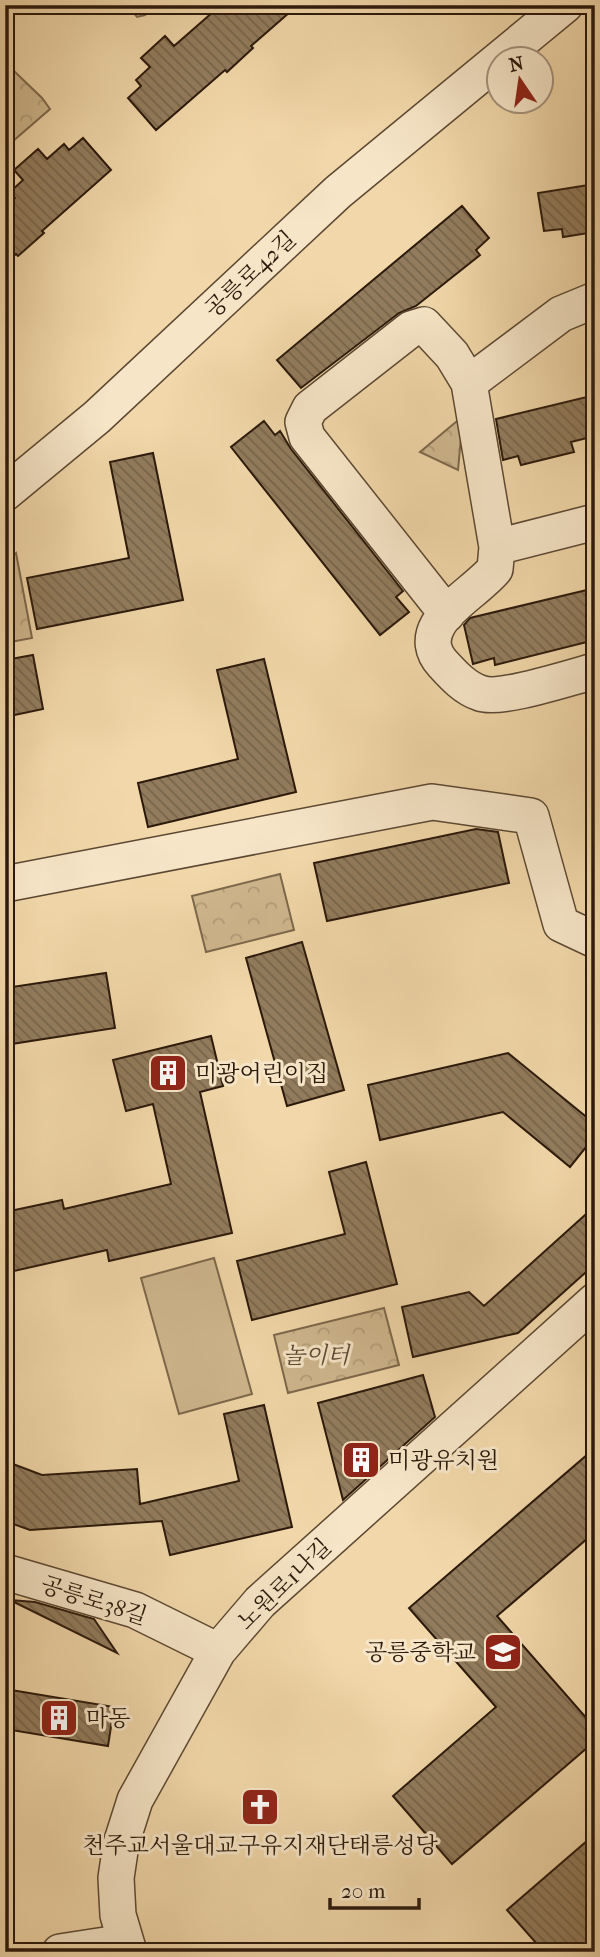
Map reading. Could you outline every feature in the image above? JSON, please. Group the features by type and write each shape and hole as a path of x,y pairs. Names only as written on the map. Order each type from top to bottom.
{"street":[{"name":"공릉로42길","path":"5,493 97,417 338,192 565,5"},
{"path":"469,383 561,314 595,300"},
{"path":"446,614 307,437 303,422 310,408 418,326 424,325 461,367 469,383 496,547 495,569 439,623 432,638 433,649 439,660 457,679 483,695 500,695 595,671"},
{"path":"496,547 595,522"},
{"path":"5,884 432,802 531,816 561,924 595,940"},
{"name":"노원로1나길","path":"127,1947 118,1914 116,1878 121,1844 135,1800 218,1651 260,1602 595,1301"},
{"name":"공릉로38길","path":"5,1573 135,1609 218,1651"},
{"path":"60,1952 127,1947"}],"green space":[{"path":"127,5 156,5 145,15 137,17"},
{"path":"14,71 50,109 5,148 5,72"},
{"path":"463,416 458,470 420,452"},
{"path":"16,553 32,638 5,643 5,562"},
{"path":"280,874 294,930 206,952 192,896"},
{"path":"214,1258 252,1394 179,1414 141,1278"},
{"name":"놀이터","path":"384,1308 399,1365 288,1393 274,1335"}],"building":[{"path":"221,5 298,5 251,46 253,48 227,72 225,70 156,130 128,98 141,86 136,80 150,67 141,58 165,36 174,46"},
{"path":"83,138 111,170 42,231 44,233 5,264 5,206 15,198 10,192 23,180 14,170 38,149 47,159 64,144 69,150"},
{"path":"595,184 595,232 563,237 562,229 544,231 538,193"},
{"path":"462,206 489,238 476,250 480,255 416,306 399,313 301,388 277,360"},
{"path":"595,395 595,436 571,442 574,452 521,465 518,456 503,460 496,419"},
{"path":"264,421 275,435 280,431 291,449 403,591 396,597 409,612 380,635 231,447"},
{"path":"153,453 183,600 37,629 27,578 129,558 110,462"},
{"path":"595,588 595,640 495,665 494,658 473,664 464,625 470,618"},
{"path":"33,655 43,709 5,717 5,660"},
{"path":"264,659 296,792 148,827 138,783 238,759 217,670"},
{"path":"476,829 498,832 509,883 327,921 314,863"},
{"path":"302,942 344,1090 287,1106 246,958"},
{"path":"106,973 115,1028 5,1045 5,988"},
{"path":"211,1036 223,1086 200,1092 232,1233 109,1261 107,1250 5,1273 5,1212 62,1200 64,1209 171,1184 153,1104 126,1111 113,1060"},
{"path":"508,1053 595,1124 595,1136 570,1167 503,1112 380,1140 368,1085"},
{"path":"366,1162 397,1284 252,1320 237,1261 345,1234 329,1172"},
{"path":"595,1206 595,1264 518,1333 413,1357 402,1307 469,1292 484,1306"},
{"name":"미광유치원","path":"423,1375 435,1417 343,1500 318,1403"},
{"path":"264,1405 292,1527 170,1555 162,1521 30,1530 5,1521 5,1461 42,1475 137,1469 140,1504 239,1481 224,1414"},
{"path":"595,1448 595,1532 497,1616 595,1728 595,1741 452,1864 393,1796 496,1707 409,1608"},
{"path":"10,1600 35,1602 94,1619 117,1653"},
{"name":"마동","path":"5,1689 114,1707 108,1746 5,1729"},
{"path":"595,1834 595,1952 544,1952 507,1910"}],"place":[{"name":"미광어린이집","path":"168,1073"},
{"name":"미광유치원","path":"361,1460"},
{"name":"공릉중학교","path":"503,1652"},
{"name":"마동","path":"59,1718"},
{"name":"천주교서울대교구유지재단태릉성당","path":"260,1807"}]}
